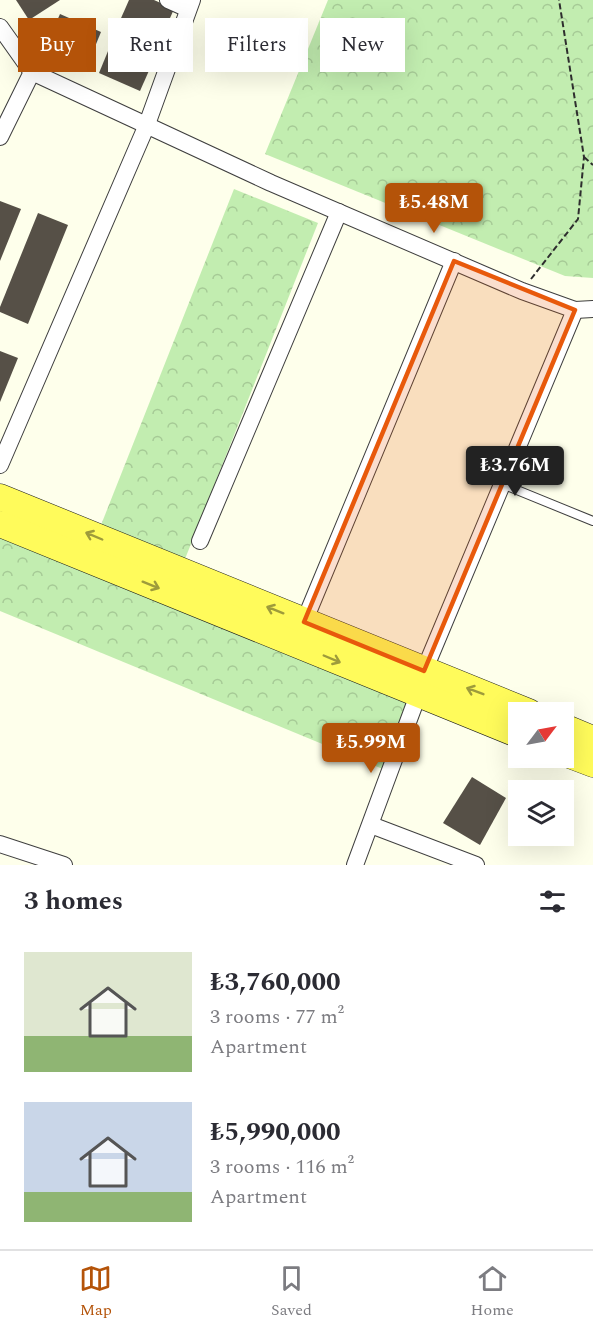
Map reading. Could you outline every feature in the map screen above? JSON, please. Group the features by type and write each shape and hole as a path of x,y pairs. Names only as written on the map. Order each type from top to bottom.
{"main road":[{"path":"0,497 508,704"},
{"path":"0,524 508,731"},
{"path":"574,731 593,739"},
{"path":"574,757 593,764"}],"street":[{"path":"0,465 146,127 190,4 168,0"},
{"path":"0,27 18,52"},
{"path":"0,137 32,72 146,127 271,183 522,291 575,310 593,309"},
{"path":"200,542 339,212"},
{"path":"304,622 454,261"},
{"path":"424,671 575,310"},
{"path":"355,865 418,695"},
{"path":"371,825 476,865"},
{"path":"0,844 64,865"}],"lane":[{"path":"502,484 593,521"}],"path":[{"path":"522,291 579,219 585,157 559,0"},
{"path":"585,157 593,165"}],"highlighted area":[{"path":"454,261 575,310 424,671 304,622"}],"green space":[{"path":"328,0 593,0 593,278 565,276 265,154 299,72 308,72 308,49 320,20 320,72 405,72 405,18 321,18"},
{"path":"234,189 318,223 185,559 101,525"},
{"path":"0,525 418,695 390,772 0,611"}],"building":[{"path":"16,0 60,0 32,18 28,18"},
{"path":"129,0 154,0 174,9 170,18 121,18"},
{"path":"96,30 101,32 96,44"},
{"path":"108,51 108,72 148,72 140,91 99,73"},
{"path":"0,201 21,209 0,261"},
{"path":"38,213 68,225 28,324 0,312 0,307"},
{"path":"0,351 18,358 0,402"},
{"path":"472,777 506,798 480,845 443,823"}]}
